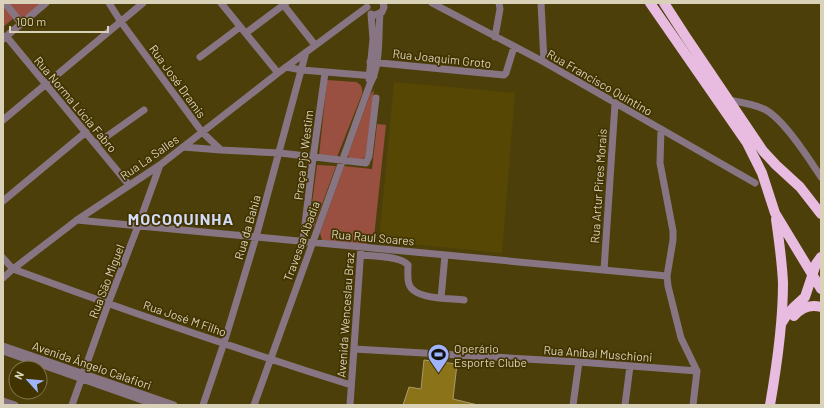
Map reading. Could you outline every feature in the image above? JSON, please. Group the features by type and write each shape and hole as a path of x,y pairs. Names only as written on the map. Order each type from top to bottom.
{"highway":[{"path":"650,3 748,143 762,174 775,213 780,246 783,283 778,357 770,405"},
{"path":"664,3 763,151 800,187 821,214"},
{"path":"775,213 821,289"},
{"path":"781,326 786,316 805,297 816,264 821,257"},
{"path":"778,357 784,333 792,318 803,308 816,306 821,307"}],"street":[{"path":"5,3 21,23"},
{"path":"5,38 46,3"},
{"name":"Rua José Dramis","path":"108,3 202,132 221,150"},
{"path":"3,120 143,3"},
{"path":"221,3 278,73"},
{"path":"373,62 383,3"},
{"name":"Rua Francisco Quintino","path":"432,3 544,62 755,183"},
{"path":"495,37 500,9 499,3"},
{"path":"541,3 544,62"},
{"path":"246,33 284,4 315,45"},
{"path":"368,5 371,14 373,62"},
{"name":"Rua La Salles","path":"3,278 13,268 77,220 160,165 368,5"},
{"path":"371,14 380,14"},
{"path":"200,57 240,27"},
{"name":"Rua Norma Lúcia Fabro","path":"5,38 46,84 129,185"},
{"name":"Rua Joaquim Groto","path":"373,62 504,75 506,73 514,47"},
{"name":"Rua da Bahia","path":"203,405 224,343 256,237 280,153 306,52"},
{"name":"Travessa Abadia","path":"254,405 370,84 373,62"},
{"path":"286,67 302,70 371,76"},
{"name":"Praça Pjo Westim","path":"303,241 325,72"},
{"path":"183,147 280,153 313,158 363,163 367,162 376,98"},
{"path":"728,100 752,105 773,114 800,146 821,177"},
{"name":"Rua Artur Pires Morais","path":"604,270 615,104"},
{"path":"96,144 144,110"},
{"path":"661,129 660,163 673,231 667,276 679,332 697,372 693,405"},
{"path":"3,201 86,132"},
{"name":"Rua São Miguel","path":"72,405 160,165"},
{"name":"Rua Raul Soares","path":"77,220 667,276"},
{"name":"Avenida Wenceslau Braz","path":"350,405 361,247"},
{"path":"361,255 396,258 406,262 408,264 408,283 411,288 420,295 464,300"},
{"path":"441,298 445,255"},
{"path":"3,258 13,268"},
{"name":"Rua José M Filho","path":"13,268 108,304 270,360 351,385"},
{"name":"Avenida Ângelo Calafiori","path":"3,346 156,405"},
{"name":"Rua Aníbal Muschioni","path":"354,349 579,362 697,372"},
{"name":"Avenida Ângelo Calafiori","path":"3,351 174,405"},
{"path":"573,405 579,362"},
{"path":"624,405 630,366"},
{"path":"3,401 15,405"}],"shaded area":[{"path":"5,3 46,3 21,23"},
{"path":"3,5 14,18 3,27"},
{"path":"327,80 356,82 362,88 362,94 337,157 319,156"},
{"path":"394,82 515,93 502,253 379,241"},
{"path":"374,90 366,155 362,160 349,158 348,155 370,95"},
{"path":"377,124 386,125 374,237 368,236 367,245 322,240 320,233 344,166 372,169"},
{"path":"317,165 336,166 314,226 311,228 309,227"}],"building":[{"name":"Operário Esporte Clube","path":"424,360 457,364 453,399 478,405 403,405 409,387 421,389"}],"place":[{"name":"Operário Esporte Clube","path":"439,374"}],"district":[{"name":"MOCOQUINHA","path":"181,218"}]}
